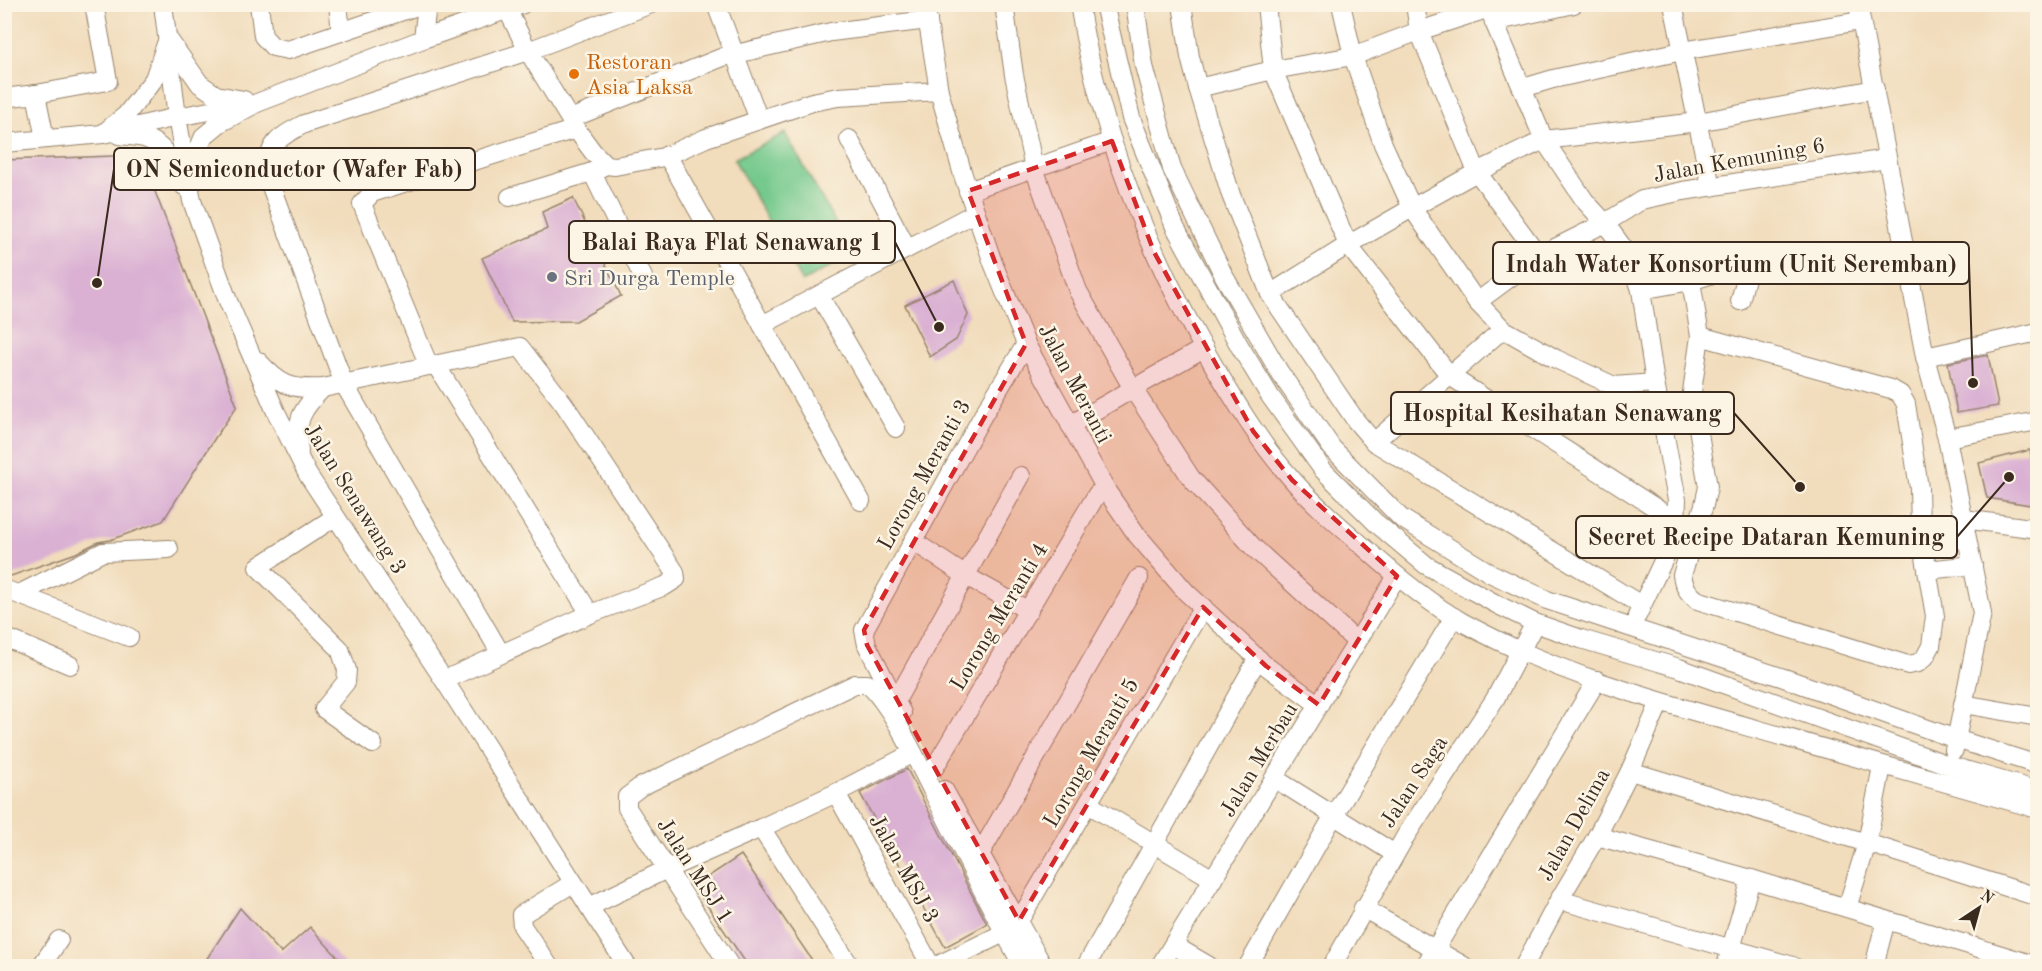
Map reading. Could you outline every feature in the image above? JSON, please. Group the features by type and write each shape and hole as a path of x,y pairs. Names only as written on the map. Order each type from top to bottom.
{"street":[{"path":"4,98 108,81 94,4"},
{"name":"Jalan Senawang 3","path":"163,4 177,117 192,201 228,301 276,412 308,475 444,680 627,966"},
{"path":"260,4 264,36 273,47 288,50 425,4 423,39"},
{"path":"338,4 340,32"},
{"path":"501,654 344,384 266,173 269,151 280,137 304,124 528,51 651,4"},
{"path":"716,4 759,120"},
{"path":"1004,4 1014,75 1034,168 1078,291 1133,389 1191,478 1252,547 1358,642"},
{"path":"1079,4 1101,108 1127,188 1154,252 1204,348 1253,431 1292,480 1397,576 1454,617 1522,651 1597,680 1660,702 2037,809"},
{"path":"1104,4 1131,118 1175,227 1239,345 1270,396 1323,470 1376,523 1426,565 1535,623 1679,668 1951,766 2037,791"},
{"path":"1135,4 1144,66 1172,169 1224,276 1280,373 1332,448 1401,518 1490,573 1547,600 2037,765"},
{"path":"1182,4 1190,57 1198,88 1231,195 1270,294 1356,421 1374,442 1641,605"},
{"path":"1266,4 1273,70 1348,245 1450,376 1676,521"},
{"path":"1341,4 1353,56 1383,144 1412,208 1477,302 1503,330 1556,359 1614,386 1654,383"},
{"path":"1415,4 1419,31 1477,172 1539,256"},
{"path":"1198,88 1273,70 1353,56 1419,31 1491,12 1574,4"},
{"path":"1673,4 1711,187"},
{"path":"192,201 198,150 204,136 220,123 257,103 423,39 515,7 528,51 593,152 643,277"},
{"path":"590,614 433,365 362,204 372,193 573,124 723,57 927,12"},
{"name":"Jalan Meranti","path":"927,12 939,91 975,213 1012,314 1026,344 1106,489 1137,535 1186,592 1258,658 1319,705"},
{"path":"1491,12 1544,140 1585,201 1605,222 1630,257 1641,290 1654,383 1677,500 1676,521 1670,546 1641,605 1633,628"},
{"path":"1523,88 1553,79 1859,13 1925,357 1947,438 1982,613 1951,766"},
{"path":"168,38 200,84 216,95 257,103"},
{"path":"102,134 126,115 154,80 168,38"},
{"path":"1270,294 1412,208 1477,172 1544,140 1698,122 1875,90"},
{"path":"510,197 599,169 667,155 706,138 812,102 838,97 939,91"},
{"path":"36,94 45,139"},
{"path":"4,143 102,134 177,117 257,103"},
{"path":"102,134 144,138 159,145 170,160 192,201"},
{"path":"849,139 907,248"},
{"path":"968,191 1112,141"},
{"path":"667,155 861,501"},
{"name":"Jalan Kemuning 6","path":"1477,302 1539,256 1642,200 1683,191 1887,159"},
{"path":"762,325 975,213"},
{"path":"1641,290 1691,281 1725,270 1742,272 1746,278 1740,301"},
{"path":"1691,281 1700,336 1692,392 1708,487 1682,575 1683,585 1697,600 1908,665 1918,663 1925,657 1931,646 1935,616 1920,528 1919,488 1905,404 1900,394 1892,389 1700,336"},
{"path":"819,295 896,428"},
{"path":"1374,442 1503,330"},
{"path":"1925,357 2037,332"},
{"name":"Lorong Meranti 3","path":"896,701 867,645 864,630 983,415 1026,344"},
{"path":"249,350 272,376 286,386 302,390 344,384 520,347 564,404 675,572 676,579 665,586 590,614 444,680"},
{"path":"1070,425 1204,348"},
{"path":"300,460 297,435 300,421 306,406 323,388"},
{"path":"1947,438 2037,421"},
{"path":"1021,476 896,701 1043,966"},
{"name":"Lorong Meranti 4","path":"933,770 1097,494 1106,489"},
{"path":"335,517 258,567 339,649 347,670 346,682 324,709 373,744"},
{"path":"1964,519 2037,529"},
{"path":"1923,545 1966,538"},
{"path":"913,541 966,576 1029,611"},
{"path":"12,592 103,552 169,549"},
{"path":"1927,570 1973,565"},
{"name":"Jalan Merbau","path":"1160,966 1397,576"},
{"path":"980,854 1139,578"},
{"path":"12,592 129,637"},
{"name":"Lorong Meranti 5","path":"1019,921 1203,607"},
{"path":"1248,966 1334,815 1454,617"},
{"name":"Jalan Saga","path":"1332,966 1395,854 1495,699 1535,623"},
{"path":"4,637 70,665"},
{"path":"1086,966 1258,658"},
{"path":"1425,966 1597,680"},
{"name":"Jalan MSJ 1","path":"730,966 627,808 627,797 640,787 855,684 868,684 878,693 913,753"},
{"name":"Jalan Delima","path":"1524,966 1597,836 1630,771 1660,702"},
{"path":"1963,704 2037,717"},
{"path":"589,907 667,869 836,793 913,753 1023,966"},
{"path":"1847,908 1867,843 1882,766"},
{"path":"1630,771 2037,897"},
{"path":"1274,778 1395,854"},
{"name":"Jalan MSJ 3","path":"836,793 931,966"},
{"path":"1088,804 1213,879"},
{"path":"761,828 850,966"},
{"path":"1597,836 1751,879 2037,966"},
{"path":"1728,958 1751,879"},
{"path":"549,966 522,926 521,915 573,883"},
{"path":"1559,900 1728,958 1793,966"},
{"path":"1363,908 1464,966"},
{"path":"1874,966 1886,920"},
{"path":"936,966 1004,933 1019,921"},
{"path":"41,966 59,940"},
{"path":"1173,945 1209,966"}],"highlighted area":[{"path":"1112,141 1154,252 1253,431 1292,480 1397,576 1319,705 1266,666 1203,607 1019,921 867,645 864,630 1026,344 968,191"}],"green space":[{"path":"785,133 853,254 802,282 734,159"}],"building":[{"path":"141,155 237,406 163,521 98,542 76,553 11,576 4,574 4,160"},
{"name":"Sri Durga Temple","path":"573,198 621,296 576,321 512,322 482,258 547,229 542,212"},
{"path":"954,280 968,315 956,340 930,357 905,305"},
{"path":"1988,355 1998,406 1957,413 1948,363"},
{"path":"2030,450 2037,506 1987,498 1979,463"},
{"path":"907,769 987,924 945,947 860,793"},
{"path":"741,855 816,966 748,966 694,886"},
{"path":"240,908 281,953 310,927 346,966 202,966"}],"place":[{"name":"Restoran Asia Laksa","path":"574,74"},
{"name":"Sri Durga Temple","path":"552,277"},
{"name":"ON Semiconductor (Wafer Fab)","path":"97,283"},
{"name":"Balai Raya Flat Senawang 1","path":"939,327"},
{"name":"Indah Water Konsortium (Unit Seremban)","path":"1973,383"},
{"name":"Secret Recipe Dataran Kemuning","path":"2009,477"},
{"name":"Hospital Kesihatan Senawang","path":"1800,487"}]}
